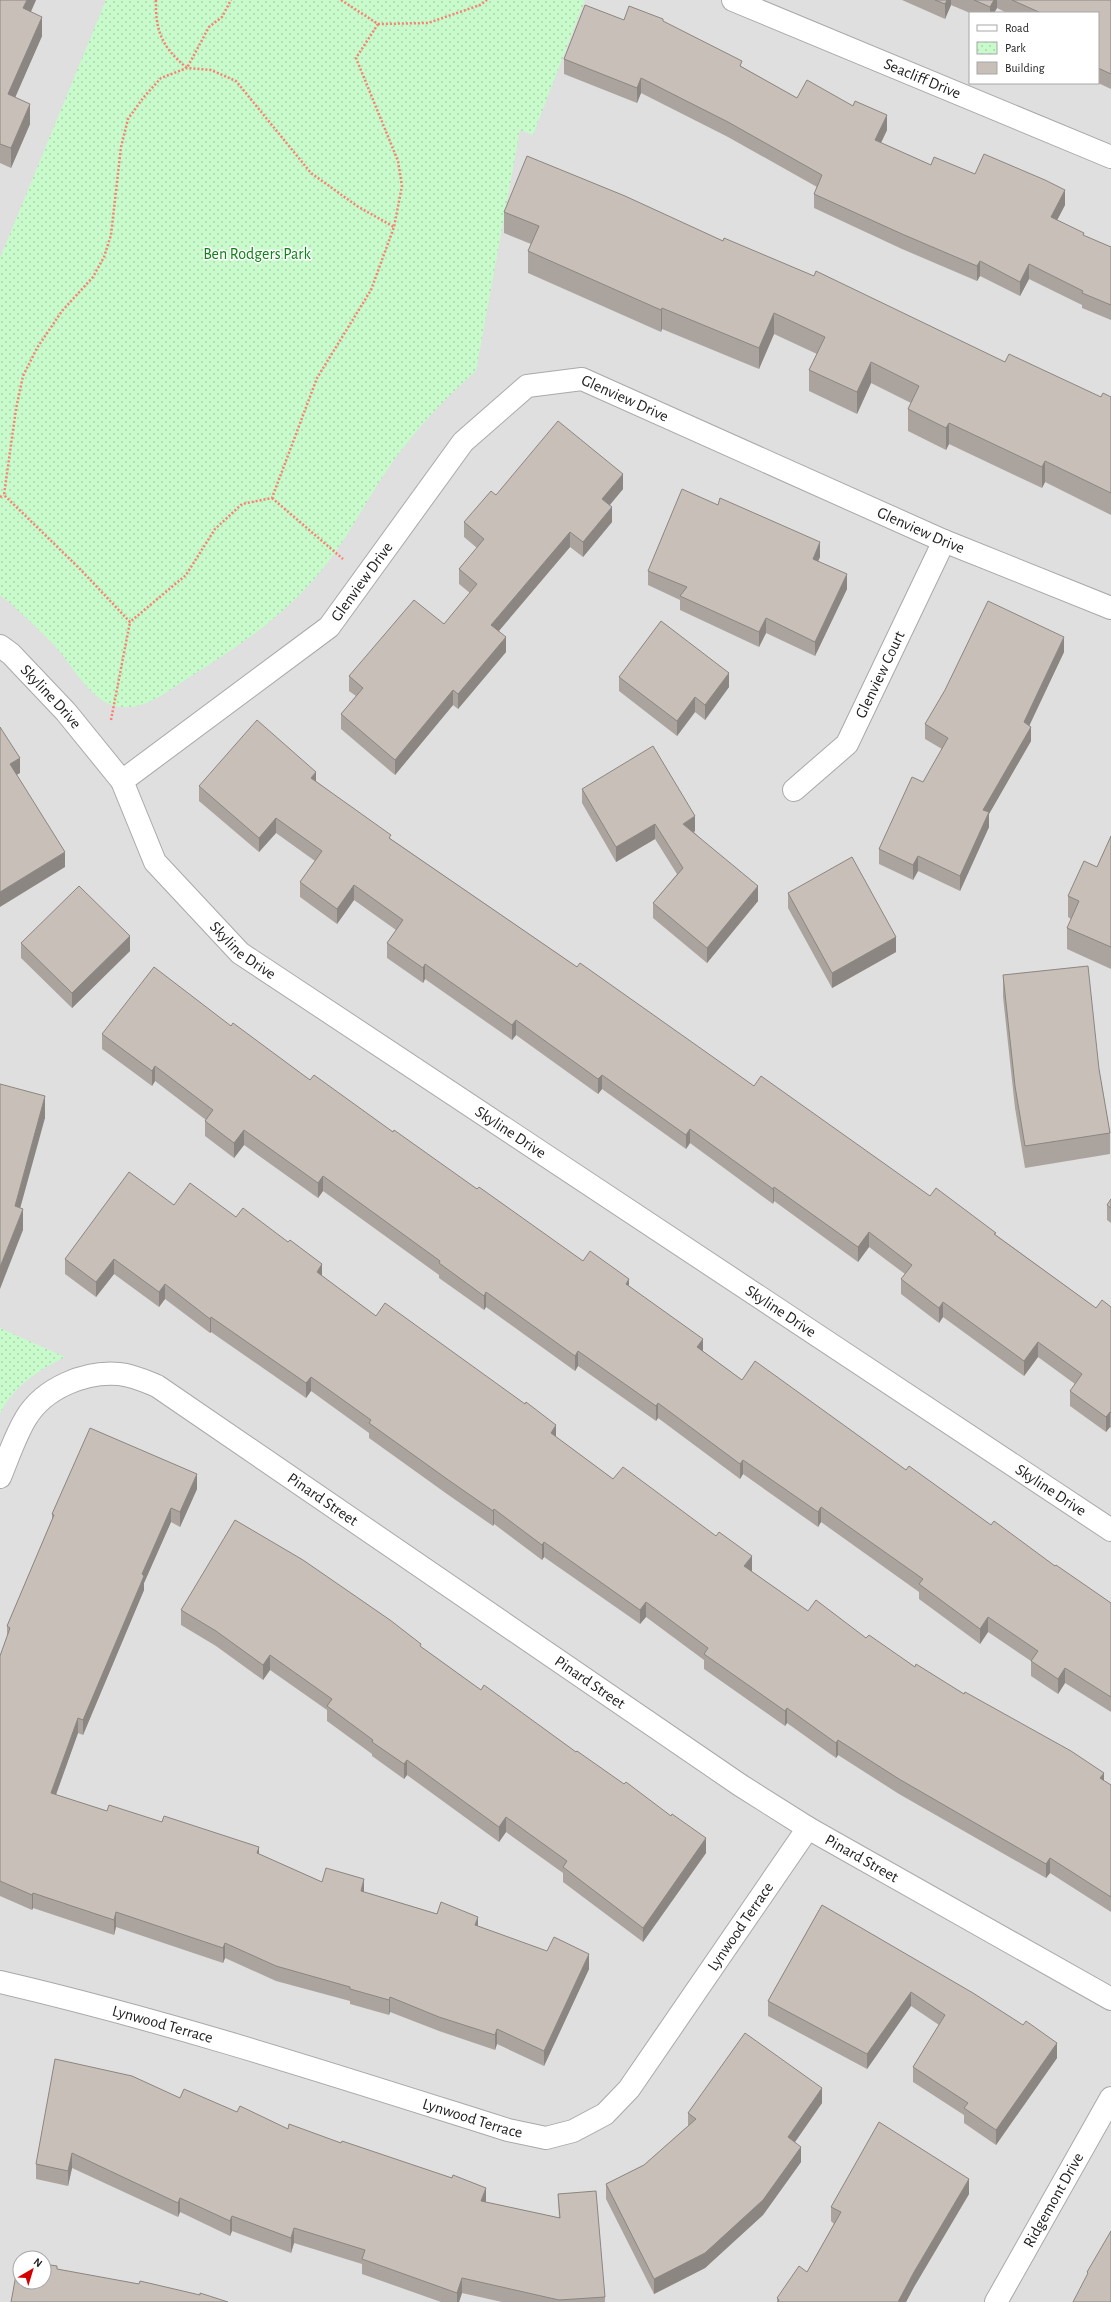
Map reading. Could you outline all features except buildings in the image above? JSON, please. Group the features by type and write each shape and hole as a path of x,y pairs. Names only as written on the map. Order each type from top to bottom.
{"street":[{"name":"Seacliff Drive","path":"733,0 1111,157"},
{"name":"Glenview Drive","path":"122,781 329,627 464,442 527,386 582,380 944,541 1111,608"},
{"name":"Glenview Court","path":"794,790 847,744 944,541"},
{"name":"Skyline Drive","path":"0,646 11,654 66,712 122,781 155,862 240,953 1111,1530"},
{"name":"Pinard Street","path":"0,1477 26,1417 54,1390 75,1380 96,1374 119,1374 138,1378 157,1386 628,1709 808,1828 1111,1999"},
{"name":"Lynwood Terrace","path":"0,1982 134,2015 257,2050 508,2130 546,2138 574,2131 605,2114 629,2089 808,1828"},
{"name":"Ridgemont Drive","path":"996,2302 1111,2098"}],"path":[{"path":"156,0 155,21 169,53 187,68"},
{"path":"187,68 209,27 222,17 231,0"},
{"path":"341,0 378,24 428,23 480,5 487,0"},
{"path":"272,498 317,378 371,290 394,227 402,186 398,161 356,58 378,24"},
{"path":"4,495 16,409 24,376 37,348 62,311 92,277 104,257 111,235 121,148 128,119 143,98 161,78 187,68 211,70 236,81 311,173 357,206 394,227"},
{"path":"0,497 4,495"},
{"path":"4,495 80,568 130,622"},
{"path":"272,498 364,578"},
{"path":"104,758 130,622 186,575 214,528 242,504 272,498"}],"shaded area":[{"path":"0,0 1111,0 1111,2302 0,2302"}],"green space":[{"name":"Ben Rodgers Park","path":"106,0 585,0 533,135 520,130 476,371 439,406 405,445 377,485 330,560 292,602 276,617 224,655 161,696 133,707 112,705 95,695 80,679 54,645 0,595 0,258"},
{"path":"0,1328 65,1357 27,1380 5,1404 0,1414"}]}
